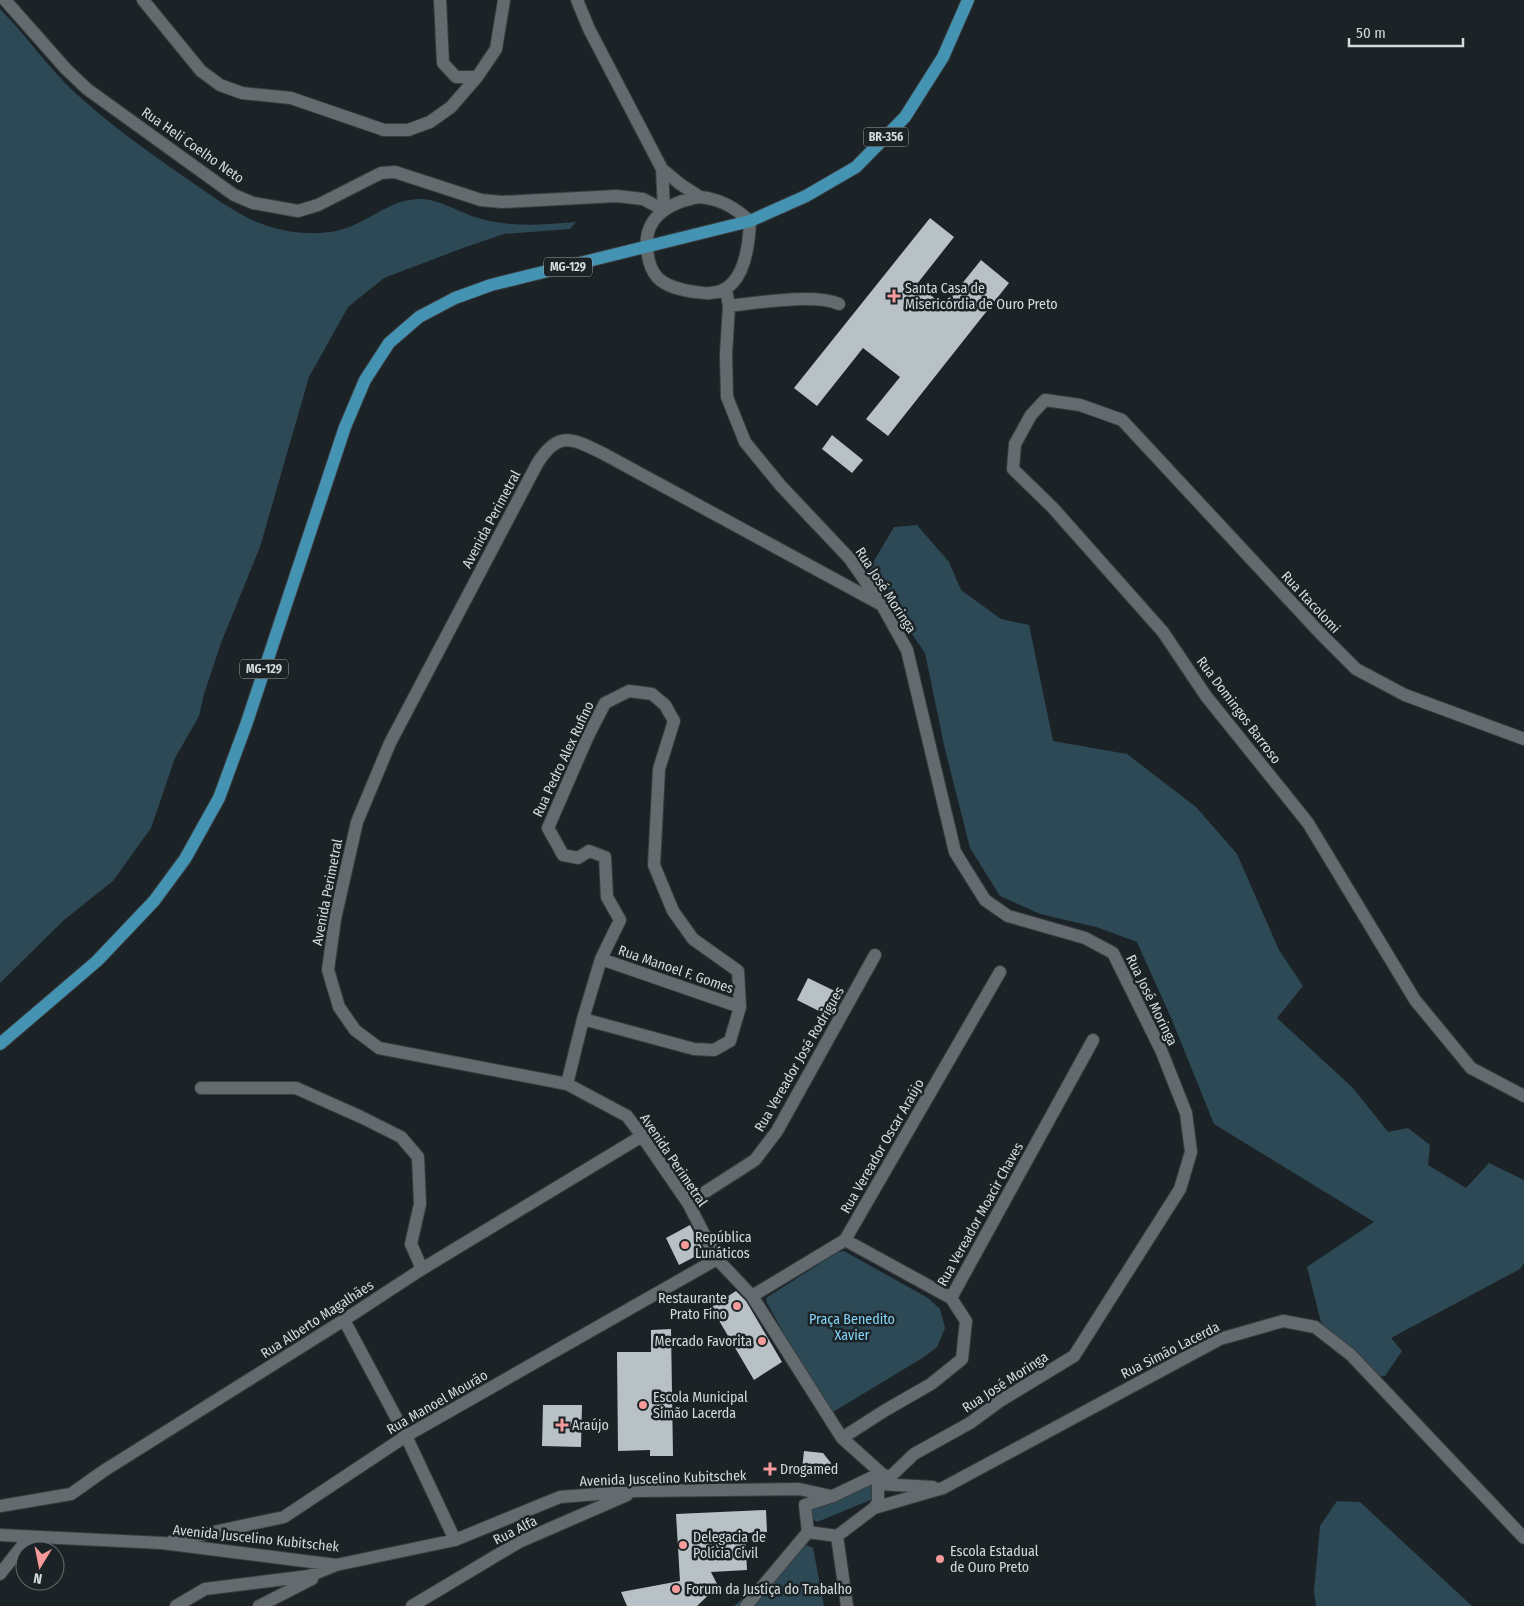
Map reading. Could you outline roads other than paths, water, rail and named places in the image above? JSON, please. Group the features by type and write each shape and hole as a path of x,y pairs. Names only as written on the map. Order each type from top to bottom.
{"main road":[{"name":"BR-356","path":"750,221 806,196 856,167 875,149 905,117 943,57 968,0"},
{"name":"MG-129","path":"0,1044 97,961 154,901 194,844 219,798 247,722 344,427 365,380 389,343 419,317 455,298 490,285 750,221"}],"street":[{"name":"Rua Heli Coelho Neto","path":"5,0 66,69 88,89 234,194 253,203 298,211 318,205 381,173 395,172 481,200 502,202 617,196 643,199 664,210"},
{"path":"143,0 201,70 220,85 242,93 291,98 384,130 408,130 430,122 451,108 477,77 496,49 504,0"},
{"path":"440,0 443,63 456,77 477,77"},
{"path":"578,0 589,29 662,169 700,197"},
{"path":"662,169 664,210"},
{"path":"700,197 724,202 750,221 749,246 742,270 726,289 711,294 670,286 656,276 649,264 646,248 652,222 664,210 680,201 700,197"},
{"name":"Rua José Moringa","path":"726,289 729,306 726,397 746,442 782,486 850,559 882,605 907,650 955,852 984,900 1008,916 1085,938 1112,954 1161,1050 1186,1113 1192,1152 1180,1189 1074,1356 1000,1401 970,1423 914,1454 882,1478"},
{"path":"729,306 789,300 827,300 839,304"},
{"name":"Rua Domingos Barroso","path":"1122,420 1080,405 1045,400 1031,415 1015,444 1013,469 1053,508 1163,632 1206,696 1308,823 1415,1000 1471,1068 1524,1096"},
{"name":"Rua Itacolomi","path":"1122,420 1320,633 1356,669 1405,695 1524,739"},
{"name":"Avenida Perimetral","path":"882,605 586,444 570,440 557,441 546,449 536,464 395,734 357,822 335,919 328,970 339,1007 355,1030 379,1048 567,1084 627,1116 688,1203 717,1259 752,1296 842,1438 882,1478"},
{"name":"Rua Pedro Alex Rufino","path":"583,1019 694,1049 714,1050 730,1041 740,1007 738,971 693,939 673,912 654,866 658,769 674,721 665,705 652,694 629,691 605,703 588,736 548,828 563,855 578,858 589,852 605,857 607,897 620,920 602,959"},
{"name":"Rua Vereador José Rodrigues","path":"688,1203 755,1160 777,1132 875,955"},
{"path":"567,1084 583,1019 602,959"},
{"name":"Rua Manoel F. Gomes","path":"602,959 740,1007"},
{"name":"Rua Vereador Oscar Araújo","path":"752,1296 845,1240 1000,972"},
{"name":"Rua Vereador Moacir Chaves","path":"842,1438 931,1384 962,1358 966,1321 951,1298 1093,1040"},
{"path":"201,1088 296,1088 401,1137 418,1157 420,1204 411,1244 422,1269"},
{"name":"Rua Alberto Magalhães","path":"0,1506 71,1494 105,1470 422,1269 642,1136"},
{"path":"845,1240 951,1298"},
{"name":"Rua Manoel Mourão","path":"162,1543 284,1517 406,1436 717,1259"},
{"path":"344,1320 406,1436 455,1540"},
{"name":"Rua Simão Lacerda","path":"874,1508 943,1488 1220,1340 1283,1322 1315,1327 1351,1355 1524,1538"},
{"path":"805,1505 882,1478 943,1488"},
{"path":"808,1532 837,1536 874,1508 878,1502 882,1478"},
{"path":"746,1606 808,1532 805,1505 799,1489"},
{"name":"Avenida Juscelino Kubitschek","path":"0,1535 162,1543 336,1565 455,1540 560,1497 636,1491 799,1489 833,1496"},
{"name":"Rua Alfa","path":"412,1606 519,1542 636,1491"},
{"path":"837,1536 847,1606"},
{"path":"0,1574 29,1537"},
{"path":"176,1606 205,1589 309,1576 336,1565"},
{"path":"260,1606 336,1565"}],"place":[{"name":"Santa Casa de Misericórdia de Ouro Preto","path":"894,296"},
{"name":"República Lunáticos","path":"685,1245"},
{"name":"Restaurante Prato Fino","path":"737,1306"},
{"name":"Mercado Favorita","path":"762,1341"},
{"name":"Escola Municipal Simão Lacerda","path":"643,1405"},
{"name":"Araújo","path":"562,1425"},
{"name":"Drogamed","path":"770,1469"},
{"name":"Delegacia de Polícia Civil","path":"683,1545"},
{"name":"Escola Estadual de Ouro Preto","path":"940,1559"},
{"name":"Forum da Justiça do Trabalho","path":"676,1589"}],"park label":[{"name":"Praça Benedito Xavier","path":"852,1328"}]}
